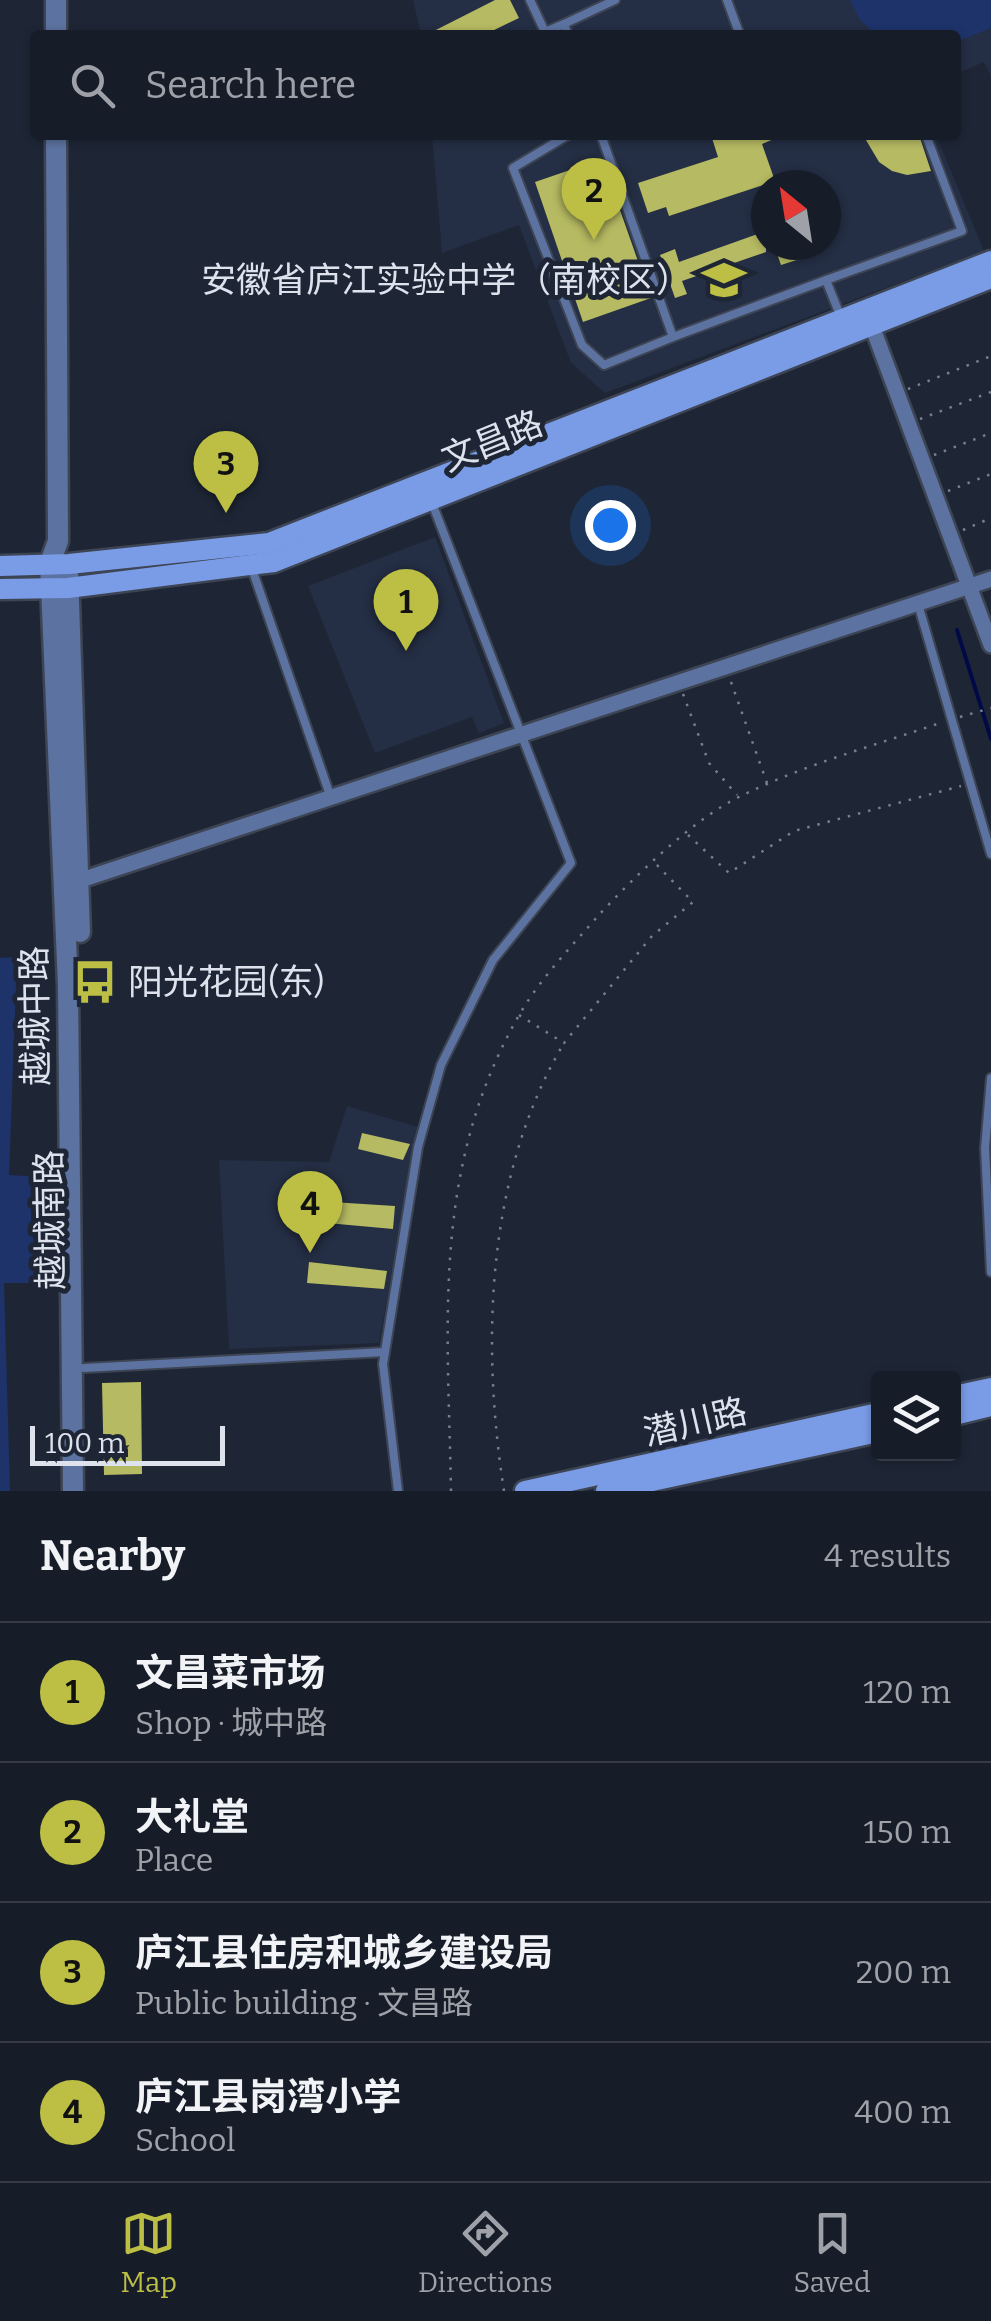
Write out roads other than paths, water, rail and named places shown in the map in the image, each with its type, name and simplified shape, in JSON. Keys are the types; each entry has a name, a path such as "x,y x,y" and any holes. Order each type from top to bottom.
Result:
{"main road":[{"name":"文昌路","path":"0,566 59,564 269,543 991,261"},
{"name":"文昌路","path":"0,589 60,589 274,562 991,278"},
{"path":"961,1394 991,1388"},
{"path":"961,1413 991,1406"},
{"name":"潜川路","path":"526,1491 871,1415"},
{"name":"潜川路","path":"606,1491 871,1434"}],"street":[{"path":"56,0 56,30"},
{"name":"越城中路","path":"56,140 58,541 72,884 73,1491"},
{"path":"872,326 972,585 991,645"},
{"path":"72,884 991,578"},
{"name":"越城南路","path":"72,884 84,1491"}],"lane":[{"path":"530,0 544,30"},
{"path":"550,30 615,0"},
{"path":"727,0 738,30"},
{"path":"564,24 566,30"},
{"path":"560,140 513,168 582,345 604,365 962,230 928,140"},
{"path":"603,140 673,337"},
{"path":"826,280 841,320"},
{"path":"398,1491 385,1352 418,1147 441,1065 492,960 570,864 524,734 431,500"},
{"path":"251,565 331,798"},
{"path":"917,603 991,854"},
{"path":"991,1078 985,1148 991,1272"},
{"path":"84,1368 385,1352"}],"waterway":[{"path":"957,630 991,739"}],"place":[{"name":"大礼堂","path":"594,240"},
{"name":"安徽省庐江实验中学（南校区）","path":"724,280"},
{"name":"庐江县住房和城乡建设局","path":"226,513"},
{"name":"文昌菜市场","path":"406,651"},
{"name":"阳光花园(东)","path":"95,982"},
{"name":"庐江县岗湾小学","path":"310,1253"}]}
